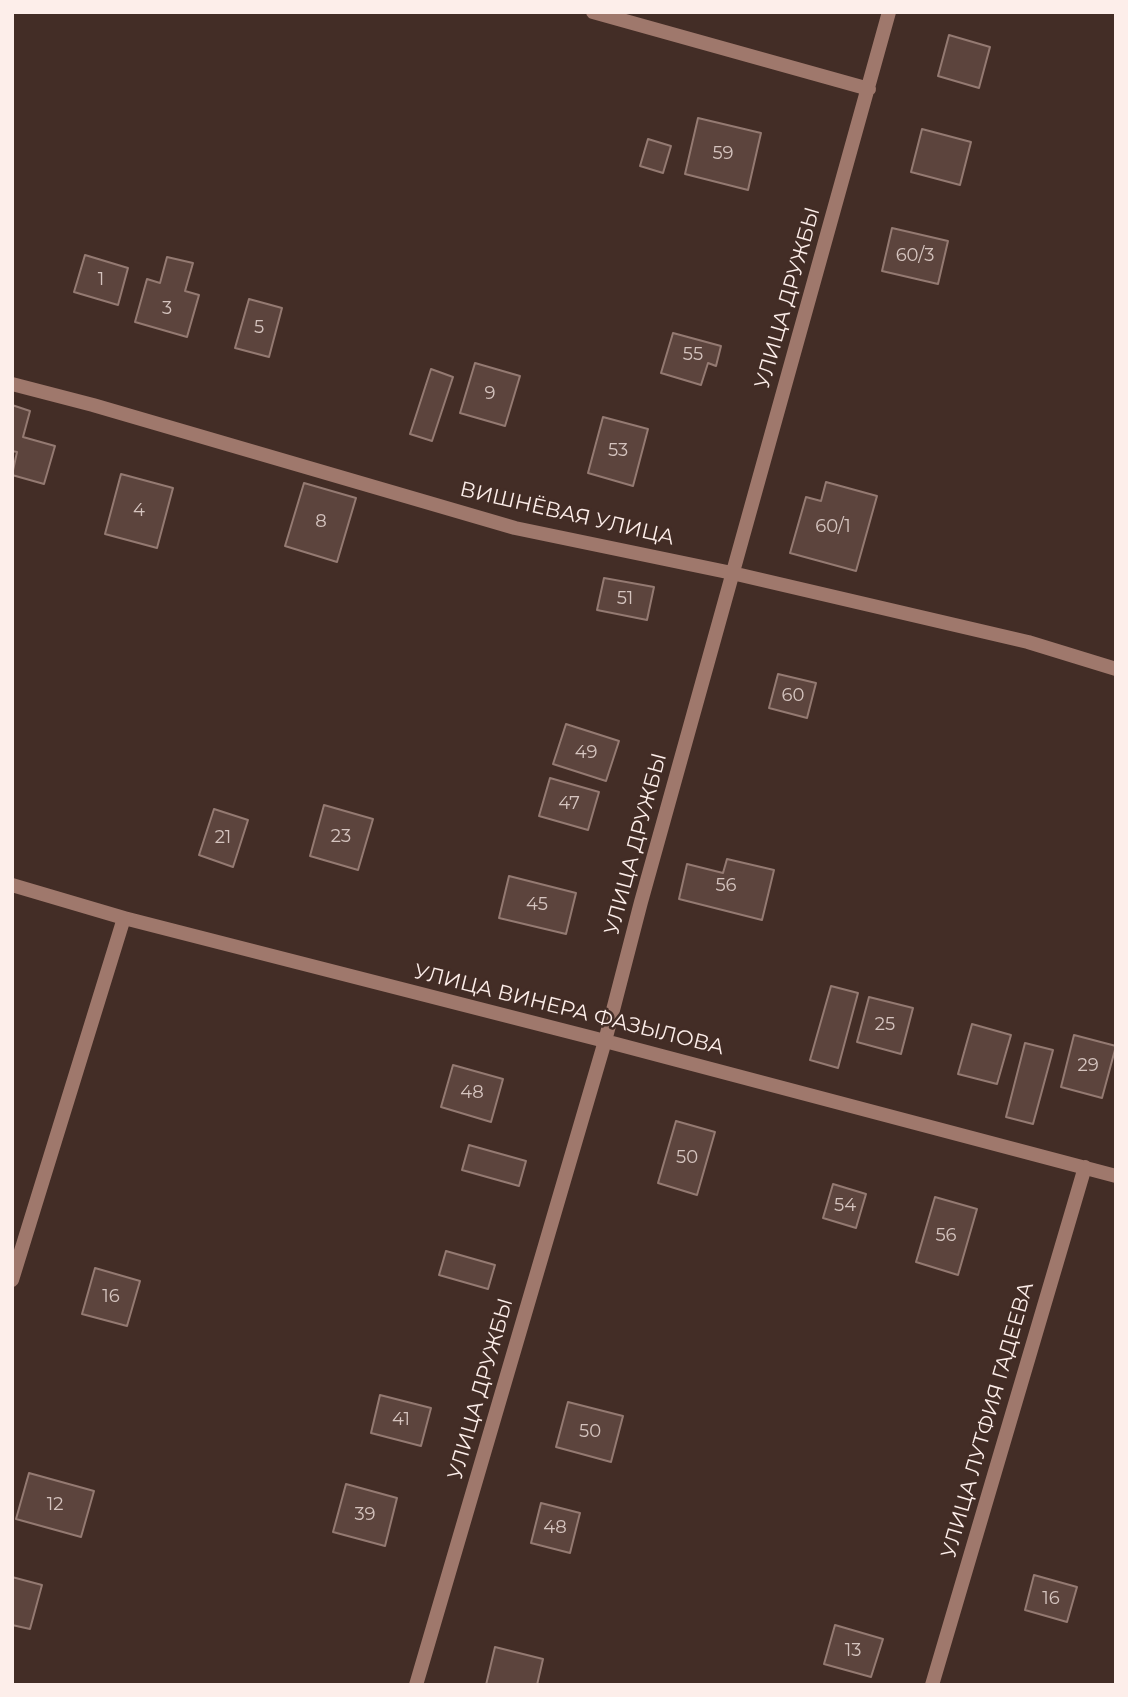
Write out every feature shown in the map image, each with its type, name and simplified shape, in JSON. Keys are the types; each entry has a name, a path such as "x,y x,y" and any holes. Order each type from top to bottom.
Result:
{"street":[{"path":"593,12 869,89"},
{"name":"УЛИЦА ДРУЖБЫ","path":"416,1685 605,1041 889,12"},
{"name":"ВИШНЁВАЯ УЛИЦА","path":"12,384 93,405 514,528 732,573 1028,642 1116,669"},
{"name":"УЛИЦА ВИНЕРА ФАЗЫЛОВА","path":"12,885 124,918 1116,1176"},
{"path":"12,1280 124,918"},
{"name":"УЛИЦА ЛУТФИЯ ГАДЕЕВА","path":"932,1685 1085,1167"}],"building":[{"path":"949,35 990,47 979,88 938,76"},
{"path":"698,118 761,133 748,190 685,174"},
{"path":"922,129 971,142 960,185 911,172"},
{"path":"648,139 671,146 663,173 640,166"},
{"path":"892,228 948,241 938,284 882,271"},
{"path":"85,255 128,268 118,305 74,292"},
{"path":"167,257 193,263 185,291 199,295 187,337 135,322 147,279 160,283"},
{"path":"249,299 282,308 269,357 235,348"},
{"path":"673,333 721,346 716,366 708,363 701,385 661,373"},
{"path":"475,363 520,376 505,426 460,413"},
{"path":"431,369 453,377 432,441 410,434"},
{"path":"12,405 30,411 23,437 55,446 44,484 12,475 17,452 12,451"},
{"path":"603,417 648,429 633,486 588,473"},
{"path":"121,474 173,488 157,548 105,534"},
{"path":"826,482 877,496 856,571 790,553 806,497 821,501"},
{"path":"304,483 356,498 337,562 285,546"},
{"path":"604,578 654,587 647,620 597,610"},
{"path":"778,674 816,683 807,718 769,708"},
{"path":"566,724 619,741 606,781 553,764"},
{"path":"550,778 599,792 588,830 539,816"},
{"path":"324,805 373,819 358,870 310,856"},
{"path":"214,809 248,820 233,867 199,855"},
{"path":"727,859 774,870 762,920 679,899 687,864 723,873"},
{"path":"509,876 576,893 566,934 499,918"},
{"path":"831,986 858,993 838,1068 810,1060"},
{"path":"869,997 913,1008 901,1054 857,1042"},
{"path":"972,1024 1011,1035 997,1084 958,1074"},
{"path":"1074,1035 1116,1046 1102,1098 1061,1087"},
{"path":"1025,1043 1053,1050 1033,1124 1006,1117"},
{"path":"453,1065 503,1079 491,1122 441,1107"},
{"path":"676,1121 715,1132 697,1195 658,1183"},
{"path":"469,1145 526,1161 519,1186 462,1170"},
{"path":"833,1184 866,1194 856,1228 823,1218"},
{"path":"935,1197 977,1209 958,1275 916,1262"},
{"path":"446,1251 495,1265 488,1289 439,1275"},
{"path":"95,1268 140,1281 127,1326 82,1314"},
{"path":"380,1395 431,1408 421,1446 371,1433"},
{"path":"568,1402 623,1416 611,1462 556,1447"},
{"path":"29,1473 94,1491 81,1537 16,1519"},
{"path":"346,1484 397,1498 385,1546 333,1532"},
{"path":"541,1503 580,1513 570,1553 531,1543"},
{"path":"1034,1575 1077,1587 1067,1622 1025,1610"},
{"path":"12,1577 42,1585 30,1629 12,1625"},
{"path":"835,1625 883,1639 871,1677 824,1664"},
{"path":"495,1647 543,1659 537,1685 486,1685"}]}
